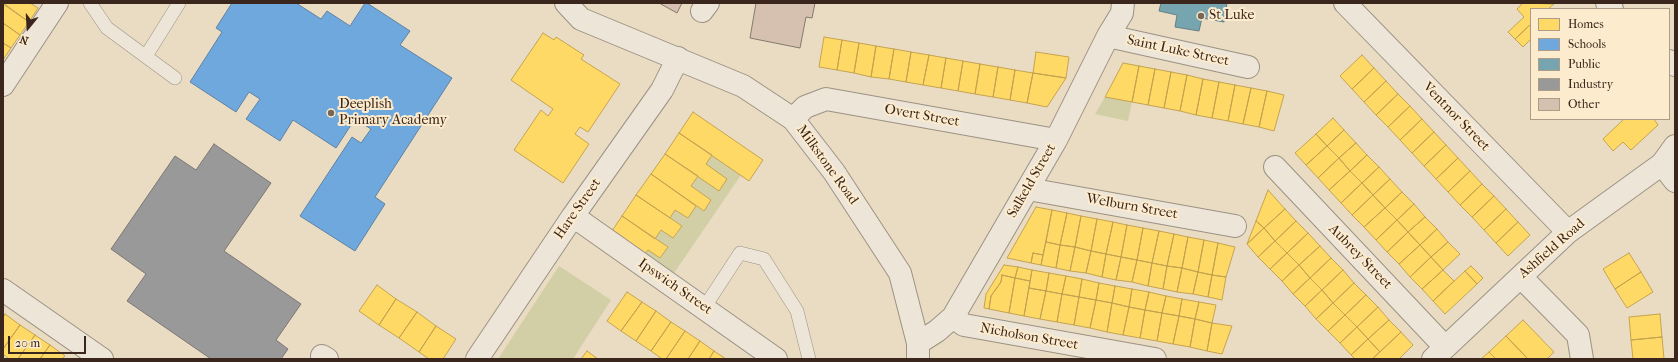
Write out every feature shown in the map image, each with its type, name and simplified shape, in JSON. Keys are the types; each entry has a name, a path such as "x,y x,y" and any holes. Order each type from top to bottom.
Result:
{"street":[{"path":"3,85 57,3"},
{"name":"Milkstone Road","path":"566,3 582,19 744,86 793,119 834,172 900,273 918,351"},
{"name":"Salkeld Street","path":"918,351 953,317 1056,140 1108,36 1122,13 1123,3"},
{"name":"Ventnor Street","path":"1345,3 1568,232"},
{"name":"Saint Luke Street","path":"1108,36 1248,67"},
{"name":"Hare Street","path":"477,359 573,216 662,90 678,58"},
{"name":"Overt Street","path":"793,119 805,107 826,99 1056,140"},
{"name":"Ashfield Road","path":"1439,353 1568,232 1662,164 1675,146"},
{"path":"1662,164 1675,181"},
{"name":"Aubrey Street","path":"1275,167 1439,353"},
{"name":"Welburn Street","path":"1028,189 1235,226"},
{"name":"Ipswich Street","path":"573,216 776,359"},
{"path":"1520,276 1578,335 1582,359"},
{"path":"3,290 102,359"},
{"name":"Nicholson Street","path":"953,317 964,325 1155,359"}],"lane":[{"path":"90,3 107,28 175,78"},
{"path":"146,56 180,3"},
{"path":"704,308 740,253 764,259 797,311 809,359"}],"shaded area":[{"path":"1105,97 1132,102 1128,121 1095,114"},
{"path":"712,155 741,175 670,279 641,259 648,250 660,258 668,247 655,239 661,230 674,238 682,226 670,218 675,210 688,218 696,206 704,211 711,200 691,186"},
{"path":"559,266 611,300 573,359 498,359"}],"building: Homes":[{"path":"3,3 30,3 38,8 29,22"},
{"path":"1523,3 1554,4 1549,8 1530,8 1530,25 1515,39 1508,32 1524,17 1517,9"},
{"path":"3,4 29,22 20,35 3,23"},
{"path":"3,23 20,35 11,48 3,43"},
{"path":"1530,25 1530,40 1523,47 1515,39"},
{"path":"543,33 554,40 556,37 584,55 581,59 620,84 588,132 580,127 575,134 589,144 563,183 514,150 541,110 548,116 553,109 511,80"},
{"path":"824,37 842,40 837,70 819,67"},
{"path":"842,40 859,43 854,73 837,70"},
{"path":"3,43 11,48 3,60"},
{"path":"859,43 876,46 871,77 854,73"},
{"path":"876,46 894,49 889,79 871,77"},
{"path":"894,49 911,52 906,82 889,79"},
{"path":"911,52 929,55 923,85 906,82"},
{"path":"1036,52 1069,57 1066,78 1033,73"},
{"path":"929,55 946,58 941,88 923,85"},
{"path":"1362,55 1374,68 1352,89 1340,76"},
{"path":"946,58 963,61 958,91 941,88"},
{"path":"963,61 980,64 975,94 958,91"},
{"path":"1123,63 1139,66 1132,102 1105,97"},
{"path":"980,64 998,67 993,97 975,94"},
{"path":"1139,66 1155,69 1148,105 1132,102"},
{"path":"998,67 1015,70 1010,100 993,97"},
{"path":"1374,68 1386,81 1364,102 1352,89"},
{"path":"1155,69 1171,72 1164,108 1148,105"},
{"path":"1015,70 1033,73 1027,103 1010,100"},
{"path":"1171,72 1187,75 1180,111 1164,108"},
{"path":"1033,73 1066,78 1047,107 1027,103"},
{"path":"1187,75 1203,79 1196,115 1180,111"},
{"path":"1203,79 1219,82 1212,118 1196,115"},
{"path":"1386,81 1398,94 1376,115 1364,102"},
{"path":"1219,82 1235,85 1228,121 1212,118"},
{"path":"1235,85 1251,88 1243,124 1228,121"},
{"path":"1251,88 1267,91 1259,127 1243,124"},
{"path":"1267,91 1284,95 1274,131 1259,127"},
{"path":"1398,94 1410,106 1388,127 1376,115"},
{"path":"1410,106 1422,119 1400,140 1388,127"},
{"path":"693,112 763,160 749,181 679,133"},
{"path":"1333,118 1344,130 1327,146 1316,134"},
{"path":"1422,119 1434,132 1412,153 1400,140"},
{"path":"1623,120 1655,120 1658,125 1631,150 1623,142 1613,151 1603,139"},
{"path":"1344,130 1356,143 1339,158 1327,146"},
{"path":"1434,132 1446,145 1424,166 1412,153"},
{"path":"679,133 712,155 706,164 727,179 719,191 665,154"},
{"path":"1316,134 1327,146 1306,165 1295,153"},
{"path":"1356,143 1367,155 1350,171 1339,158"},
{"path":"1446,145 1458,158 1436,179 1424,166"},
{"path":"1327,146 1339,158 1318,178 1306,165"},
{"path":"665,154 698,176 691,186 711,200 704,211 651,174"},
{"path":"1367,155 1379,167 1362,183 1350,171"},
{"path":"1339,158 1350,171 1329,190 1318,178"},
{"path":"1458,158 1470,171 1448,192 1436,179"},
{"path":"1379,167 1390,179 1373,195 1362,183"},
{"path":"1350,171 1362,183 1341,203 1329,190"},
{"path":"1470,171 1482,184 1460,205 1448,192"},
{"path":"651,174 696,206 688,218 675,210 670,218 636,195"},
{"path":"1390,179 1402,192 1385,208 1373,195"},
{"path":"1362,183 1373,195 1352,215 1341,203"},
{"path":"1482,184 1494,196 1472,217 1460,205"},
{"path":"1268,190 1285,209 1264,228 1256,221"},
{"path":"1402,192 1414,204 1397,220 1385,208"},
{"path":"636,195 682,226 673,238 661,230 655,239 622,216"},
{"path":"1373,195 1385,208 1364,227 1352,215"},
{"path":"1494,196 1506,209 1484,230 1472,217"},
{"path":"1414,204 1425,217 1408,232 1397,220"},
{"path":"1036,207 1052,210 1043,255 1033,253 1031,263 1007,258"},
{"path":"1385,208 1397,220 1376,240 1364,227"},
{"path":"1285,209 1296,221 1275,241 1264,228"},
{"path":"1506,209 1518,222 1496,243 1484,230"},
{"path":"1052,210 1067,213 1060,245 1046,242"},
{"path":"1067,213 1081,216 1075,247 1060,245"},
{"path":"622,216 668,247 660,258 648,250 641,259 608,237"},
{"path":"1081,216 1097,219 1091,251 1075,247"},
{"path":"1425,217 1437,229 1420,245 1408,232"},
{"path":"1097,219 1113,222 1106,254 1091,251"},
{"path":"1397,220 1408,232 1387,252 1376,240"},
{"path":"1256,221 1264,228 1247,244"},
{"path":"1296,221 1308,233 1287,253 1275,241"},
{"path":"1113,222 1127,225 1121,257 1106,254"},
{"path":"1518,222 1530,235 1508,256 1496,243"},
{"path":"1127,225 1143,228 1137,260 1121,257"},
{"path":"1143,228 1159,231 1152,263 1137,260"},
{"path":"1264,228 1275,241 1258,257 1247,244"},
{"path":"1437,229 1448,242 1431,257 1420,245"},
{"path":"1159,231 1174,234 1167,266 1152,263"},
{"path":"1408,232 1420,245 1399,264 1387,252"},
{"path":"1308,233 1320,246 1299,265 1287,253"},
{"path":"1174,234 1188,237 1182,268 1167,266"},
{"path":"1188,237 1204,240 1198,272 1182,268"},
{"path":"1204,240 1218,243 1212,275 1198,272"},
{"path":"1275,241 1287,253 1270,269 1258,257"},
{"path":"1046,242 1060,245 1056,268 1041,265"},
{"path":"1448,242 1460,254 1443,270 1431,257"},
{"path":"1218,243 1235,247 1226,277 1212,275"},
{"path":"1060,245 1075,247 1070,271 1056,268"},
{"path":"1420,245 1431,257 1410,277 1399,264"},
{"path":"1320,246 1331,258 1310,278 1299,265"},
{"path":"1075,247 1091,251 1086,273 1070,271"},
{"path":"1091,251 1106,254 1102,277 1086,273"},
{"path":"1033,253 1043,255 1041,265 1031,263"},
{"path":"1287,253 1299,265 1282,281 1270,269"},
{"path":"1629,253 1641,272 1615,289 1603,269"},
{"path":"1106,254 1121,257 1116,280 1102,277"},
{"path":"1121,257 1137,260 1132,282 1116,280"},
{"path":"1431,257 1443,270 1422,289 1410,277"},
{"path":"1331,258 1343,270 1322,290 1310,278"},
{"path":"1137,260 1152,263 1148,286 1132,282"},
{"path":"1152,263 1167,266 1163,289 1148,286"},
{"path":"1004,265 1018,267 1015,278 1002,275 1001,282 991,296 989,309 984,308 986,294"},
{"path":"1299,265 1310,278 1293,294 1282,281"},
{"path":"1167,266 1182,268 1177,292 1163,289"},
{"path":"1471,266 1483,278 1477,284 1465,271"},
{"path":"1018,267 1032,270 1030,281 1015,278"},
{"path":"1182,268 1198,272 1193,294 1177,292"},
{"path":"1032,270 1049,273 1046,291 1029,288"},
{"path":"1343,270 1354,283 1333,303 1322,290"},
{"path":"1443,270 1454,281 1433,301 1422,289"},
{"path":"1465,271 1477,284 1445,314 1433,301"},
{"path":"1198,272 1212,275 1208,297 1193,294"},
{"path":"1641,272 1653,292 1627,308 1615,289"},
{"path":"1049,273 1066,276 1062,294 1046,291"},
{"path":"1002,275 1015,278 1009,313 989,309 991,296 1001,282"},
{"path":"1212,275 1226,277 1222,300 1208,297"},
{"path":"1066,276 1082,279 1079,297 1062,294"},
{"path":"1015,278 1030,281 1024,316 1009,313"},
{"path":"1310,278 1322,290 1305,306 1293,294"},
{"path":"1082,279 1099,283 1096,300 1079,297"},
{"path":"1099,283 1115,286 1112,303 1096,300"},
{"path":"1354,283 1366,295 1345,315 1333,303"},
{"path":"377,285 396,299 379,325 359,311"},
{"path":"1115,286 1132,289 1129,307 1112,303"},
{"path":"1029,288 1046,291 1040,319 1024,316"},
{"path":"1132,289 1149,292 1145,310 1129,307"},
{"path":"1322,290 1333,303 1316,319 1305,306"},
{"path":"1046,291 1062,294 1057,322 1040,319"},
{"path":"627,292 642,302 621,331 607,321"},
{"path":"1149,292 1166,296 1162,313 1145,310"},
{"path":"1062,294 1079,297 1074,325 1057,322"},
{"path":"1366,295 1378,307 1357,327 1345,315"},
{"path":"1166,296 1182,299 1179,316 1162,313"},
{"path":"1079,297 1096,300 1090,328 1074,325"},
{"path":"396,299 417,312 399,338 379,325"},
{"path":"1182,299 1199,302 1195,319 1179,316"},
{"path":"1096,300 1112,303 1107,332 1090,328"},
{"path":"642,302 656,311 636,341 621,331"},
{"path":"1199,302 1216,305 1212,323 1195,319"},
{"path":"1112,303 1129,307 1123,335 1107,332"},
{"path":"1333,303 1345,315 1328,331 1316,319"},
{"path":"1129,307 1145,310 1140,338 1123,335"},
{"path":"1378,307 1389,320 1368,339 1357,327"},
{"path":"1145,310 1162,313 1157,341 1140,338"},
{"path":"656,311 671,322 651,351 636,341"},
{"path":"417,312 436,326 419,352 399,338"},
{"path":"1162,313 1179,316 1173,344 1157,341"},
{"path":"5,314 20,325 3,349 3,318"},
{"path":"1660,314 1662,337 1631,340 1629,317"},
{"path":"1345,315 1357,327 1340,343 1328,331"},
{"path":"1179,316 1195,319 1190,347 1173,344"},
{"path":"1195,319 1212,323 1207,351 1190,347"},
{"path":"1389,320 1401,332 1380,352 1368,339"},
{"path":"1523,320 1554,352 1547,359 1528,359 1506,336"},
{"path":"671,322 685,331 666,359 662,359 651,351"},
{"path":"1212,323 1232,326 1222,354 1207,351"},
{"path":"20,325 35,335 18,359 9,359 3,354 3,349"},
{"path":"436,326 456,339 443,359 429,359 419,352"},
{"path":"1357,327 1368,339 1351,355 1340,343"},
{"path":"685,331 700,341 688,359 666,359"},
{"path":"1401,332 1413,345 1399,359 1372,359"},
{"path":"35,335 50,345 40,359 18,359"},
{"path":"1506,336 1528,359 1496,359 1489,352"},
{"path":"1662,337 1664,359 1633,359 1631,340"},
{"path":"1368,339 1380,352 1372,359 1355,359 1351,355"},
{"path":"700,341 714,351 709,359 688,359"},
{"path":"50,345 65,356 62,359 40,359"},
{"path":"587,351 598,359 581,359"},
{"path":"714,351 726,359 709,359"},
{"path":"1489,352 1496,359 1481,359"}],"building: Schools":[{"path":"232,3 296,3 321,19 327,11 350,26 365,3 367,3 410,31 400,45 452,78 375,197 385,204 355,251 300,216 352,137 361,143 371,129 355,119 336,148 293,120 280,141 246,119 260,99 249,92 236,112 190,82 222,32 216,28"}],"building: Public":[{"name":"St Luke","path":"1161,3 1227,3 1224,22 1202,18 1199,31 1175,27 1177,15 1159,11"}],"building: Industry":[{"path":"214,144 271,183 224,251 301,304 276,340 288,349 281,359 211,359 127,301 146,274 111,249 175,156 196,170"}],"building: Other":[{"path":"659,3 682,3 677,13"},
{"path":"756,3 815,3 812,18 806,17 800,48 750,38"}],"place":[{"name":"St Luke","path":"1201,16"},
{"name":"Deeplish Primary Academy","path":"331,113"}]}
